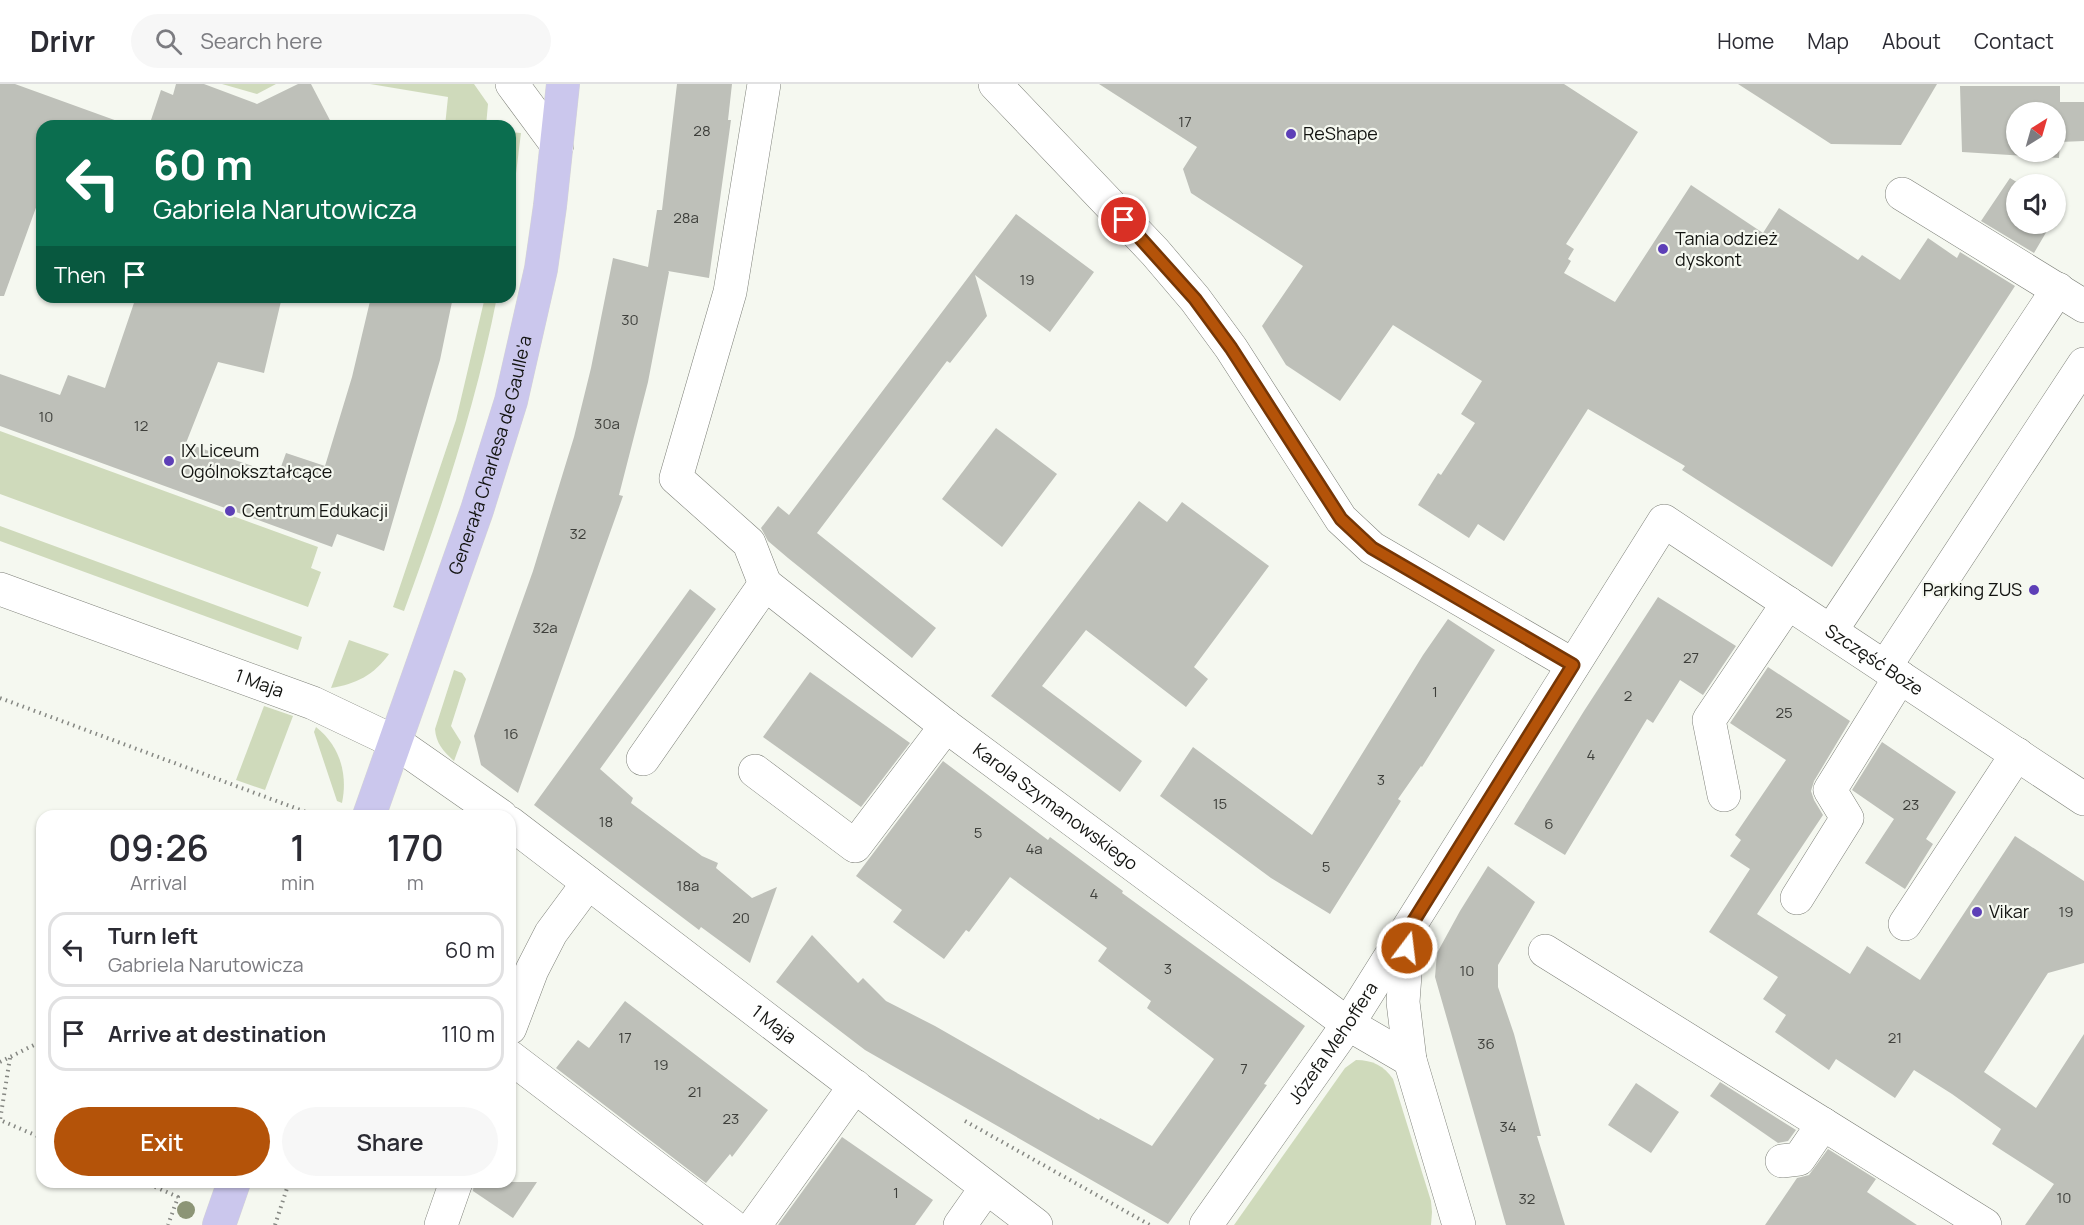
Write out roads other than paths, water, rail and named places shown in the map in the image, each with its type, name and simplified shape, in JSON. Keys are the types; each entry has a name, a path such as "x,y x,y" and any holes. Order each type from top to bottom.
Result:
{"main road":[{"name":"Generała Charlesa de Gaulle'a","path":"371,810 488,479 512,401 541,269 563,84"},
{"path":"219,1225 232,1188"}],"street":[{"path":"512,84 557,145"},
{"path":"643,759 765,584 749,543 676,478 730,292 764,84"},
{"path":"994,84 1155,252 1195,299 1231,348 1341,519 1354,533 1372,548 1573,665"},
{"path":"1831,631 2071,298 1902,194"},
{"path":"1797,898 1847,818 1830,790 1892,672 2084,364"},
{"name":"Józefa Mehoffera","path":"1206,1225 1348,1024 1664,521"},
{"name":"Szczęść Boże","path":"1664,521 2084,799"},
{"name":"Karola Szymanowskiego","path":"765,584 946,726 1348,1024 1410,1060"},
{"name":"1 Maja","path":"0,589 313,703 395,741 493,810"},
{"path":"1724,795 1709,720 1788,603"},
{"path":"755,771 855,846 946,726"},
{"path":"1905,924 2017,754"},
{"name":"1 Maja","path":"516,828 1036,1225"},
{"path":"516,1012 532,970 551,933 588,883"},
{"path":"1408,930 1403,1002 1410,1060 1459,1225"},
{"path":"1545,951 1985,1225"},
{"path":"516,1062 731,1225"},
{"path":"755,1225 855,1086"},
{"path":"1782,1161 1799,1159 1823,1124"},
{"path":"441,1225 454,1188"},
{"path":"960,1225 986,1188"}],"place":[{"name":"ReShape","path":"1291,134"},
{"name":"Tania odzież dyskont","path":"1663,249"},
{"name":"IX Liceum Ogólnokształcące","path":"169,461"},
{"name":"Centrum Edukacji","path":"230,511"},
{"name":"Parking ZUS","path":"2034,590"},
{"name":"Vikar","path":"1977,912"}]}
